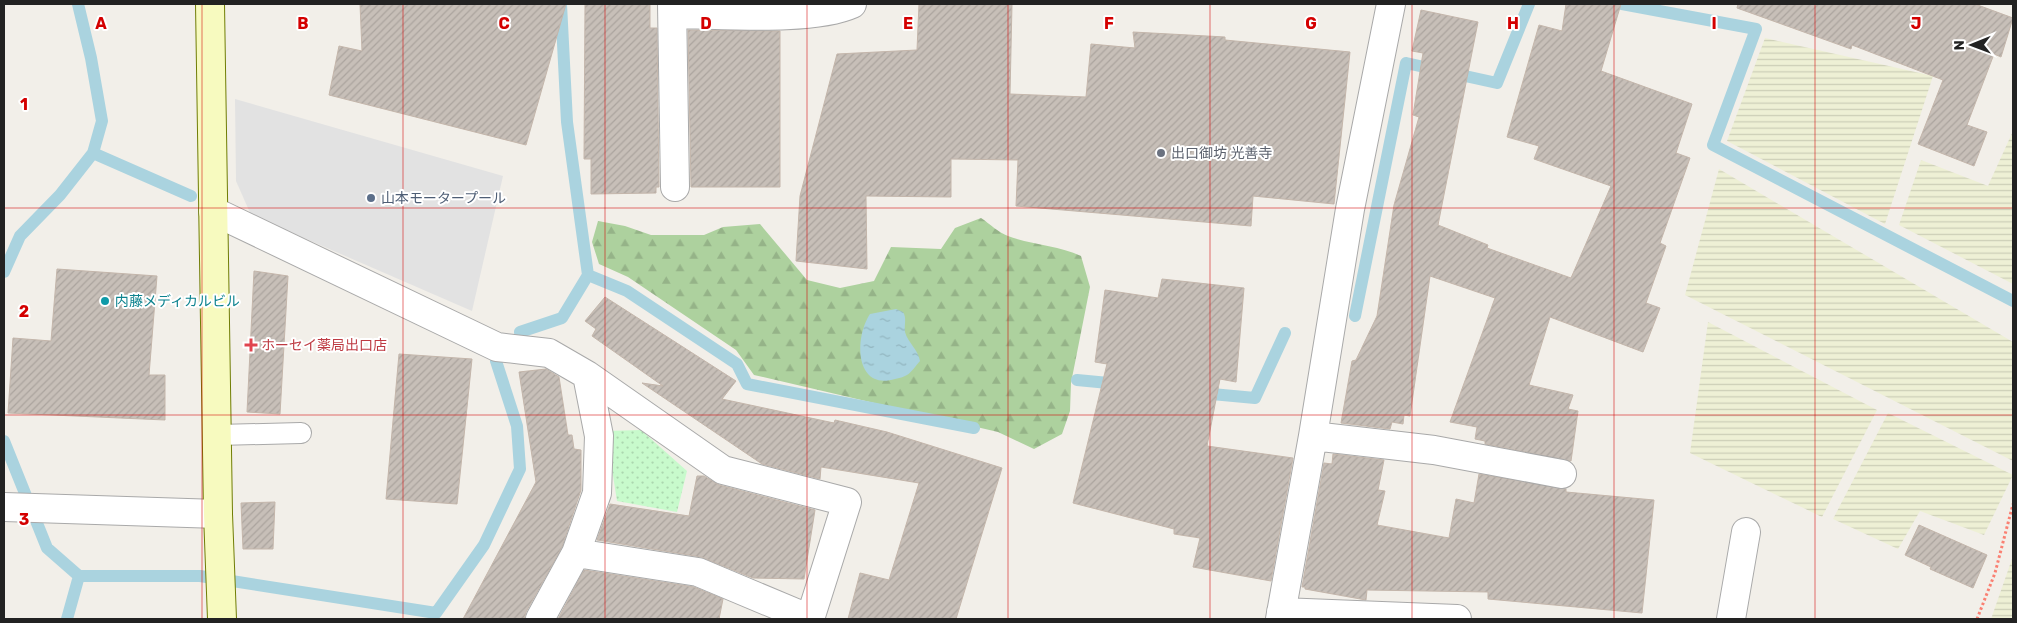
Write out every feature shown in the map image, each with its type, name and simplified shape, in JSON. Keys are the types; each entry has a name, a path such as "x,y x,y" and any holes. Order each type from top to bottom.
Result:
{"street":[{"path":"210,4 218,514 222,619"},
{"path":"675,187 672,9 793,14 841,9 852,4"},
{"path":"1391,4 1350,208 1313,436 1280,616 1456,619"},
{"path":"214,211 498,347 548,353 587,375 724,470 847,502 810,619 698,572 576,553"},
{"path":"540,619 576,553 597,493 599,436 587,375"},
{"path":"1313,436 1434,450 1562,474"},
{"path":"4,507 218,514"},
{"path":"1731,619 1746,532"}],"lane":[{"path":"218,435 301,433"}],"path":[{"path":"1977,619 1995,573 2013,504"}],"green space":[{"path":"1765,38 1933,76 1885,224 1727,141"},
{"path":"2013,131 2013,284 1899,225 1921,160 1988,186"},
{"path":"1719,169 2013,342 2013,461 1685,295"},
{"path":"981,218 1008,236 1081,256 1090,287 1071,383 1070,411 1062,434 1034,449 998,432 754,375 736,350 628,277 599,264 592,242 598,221 625,226 651,235 704,235 723,227 760,224 807,280 840,288 874,281 891,247 941,249 955,228"},
{"path":"1708,322 1877,410 1822,517 1690,453"},
{"path":"1888,413 2013,475 1984,535 1920,511 1898,549 1833,519"},
{"path":"641,430 687,471 677,512 617,501 606,431"},
{"path":"2013,556 2013,619 1991,619"}],"shaded area":[{"name":"山本モータープール","path":"235,99 503,176 472,311 251,215 236,181"}],"water":[{"path":"896,309 904,314 905,332 920,361 906,376 882,381 872,377 865,370 860,348 862,336 870,314"}],"building":[{"path":"360,4 566,4 526,145 329,95 339,46 362,51"},
{"path":"585,4 650,4 650,28 657,28 659,187 656,187 656,193 591,194 591,159 584,159"},
{"path":"919,4 1012,4 1010,94 1086,97 1091,44 1135,48 1133,32 1225,37 1225,40 1350,52 1334,204 1253,196 1251,226 1016,206 1018,160 951,159 951,197 866,196 867,269 796,261 800,196 837,54 917,50"},
{"path":"1566,4 1621,4 1601,71 1692,104 1676,153 1690,158 1660,243 1666,246 1646,303 1660,308 1643,352 1550,317 1529,385 1573,395 1568,409 1578,411 1571,461 1485,444 1485,441 1475,439 1477,427 1450,422 1495,298 1430,276 1410,416 1404,415 1403,424 1392,422 1390,429 1341,423 1352,361 1356,360 1377,316 1394,205 1419,117 1413,115 1423,53 1412,51 1421,10 1478,22 1438,225 1488,245 1487,248 1571,278 1611,186 1534,159 1539,146 1507,137 1539,25 1562,31"},
{"path":"1738,4 1975,4 2013,18 2001,57 1994,54 1967,125 1987,132 1974,166 1918,144 1943,80 1852,45 1851,49 1737,8"},
{"path":"688,30 780,31 780,187 691,187"},
{"path":"57,269 157,276 149,375 165,375 165,420 8,413 13,338 51,341"},
{"path":"254,271 288,276 280,414 247,412"},
{"path":"1162,279 1244,288 1236,382 1220,379 1207,446 1293,458 1271,581 1193,567 1200,538 1174,534 1174,529 1073,503 1107,364 1095,362 1105,290 1158,298"},
{"path":"605,297 736,381 722,399 834,423 835,420 887,432 1002,468 956,619 848,619 860,573 889,580 919,483 821,467 820,479 762,464 642,383 663,386 592,336 596,329 585,321"},
{"path":"399,354 472,359 457,504 386,499"},
{"path":"546,369 559,377 568,435 572,435 574,449 581,450 581,490 562,547 524,619 463,619 536,482 519,372"},
{"path":"1333,454 1384,460 1378,490 1385,491 1377,525 1449,538 1456,499 1474,503 1479,474 1566,489 1566,492 1654,500 1642,613 1488,599 1488,592 1367,590 1366,600 1305,589 1305,587 1302,587 1324,463 1332,464"},
{"path":"697,476 704,476 719,485 815,510 804,579 753,578 701,557 597,540 610,504 689,516"},
{"path":"275,502 273,549 243,549 241,503"},
{"path":"1919,525 1987,555 1973,588 1930,569 1931,567 1905,555"},
{"path":"584,570 694,587 723,599 719,619 558,619"}],"waterway":[{"path":"4,272 20,236 60,195 93,153 102,121 91,58 78,4"},
{"path":"561,4 567,122 588,275"},
{"path":"1355,316 1406,63 1497,83 1529,4"},
{"path":"1622,4 1756,29 1713,145 2013,301"},
{"path":"93,153 191,196"},
{"path":"520,332 562,318 588,275 627,291 737,364 747,384 974,428"},
{"path":"1201,393 1255,398 1285,333"},
{"path":"4,441 47,548 79,576 200,576 436,613 484,545 520,469 517,426 496,361"},
{"path":"1077,380 1119,384"},
{"path":"67,619 79,576"}],"place":[{"name":"出口御坊 光善寺","path":"1161,153"},
{"name":"山本モータープール","path":"371,198"},
{"name":"内藤メディカルビル","path":"105,301"},
{"name":"ホーセイ薬局出口店","path":"251,345"}]}
